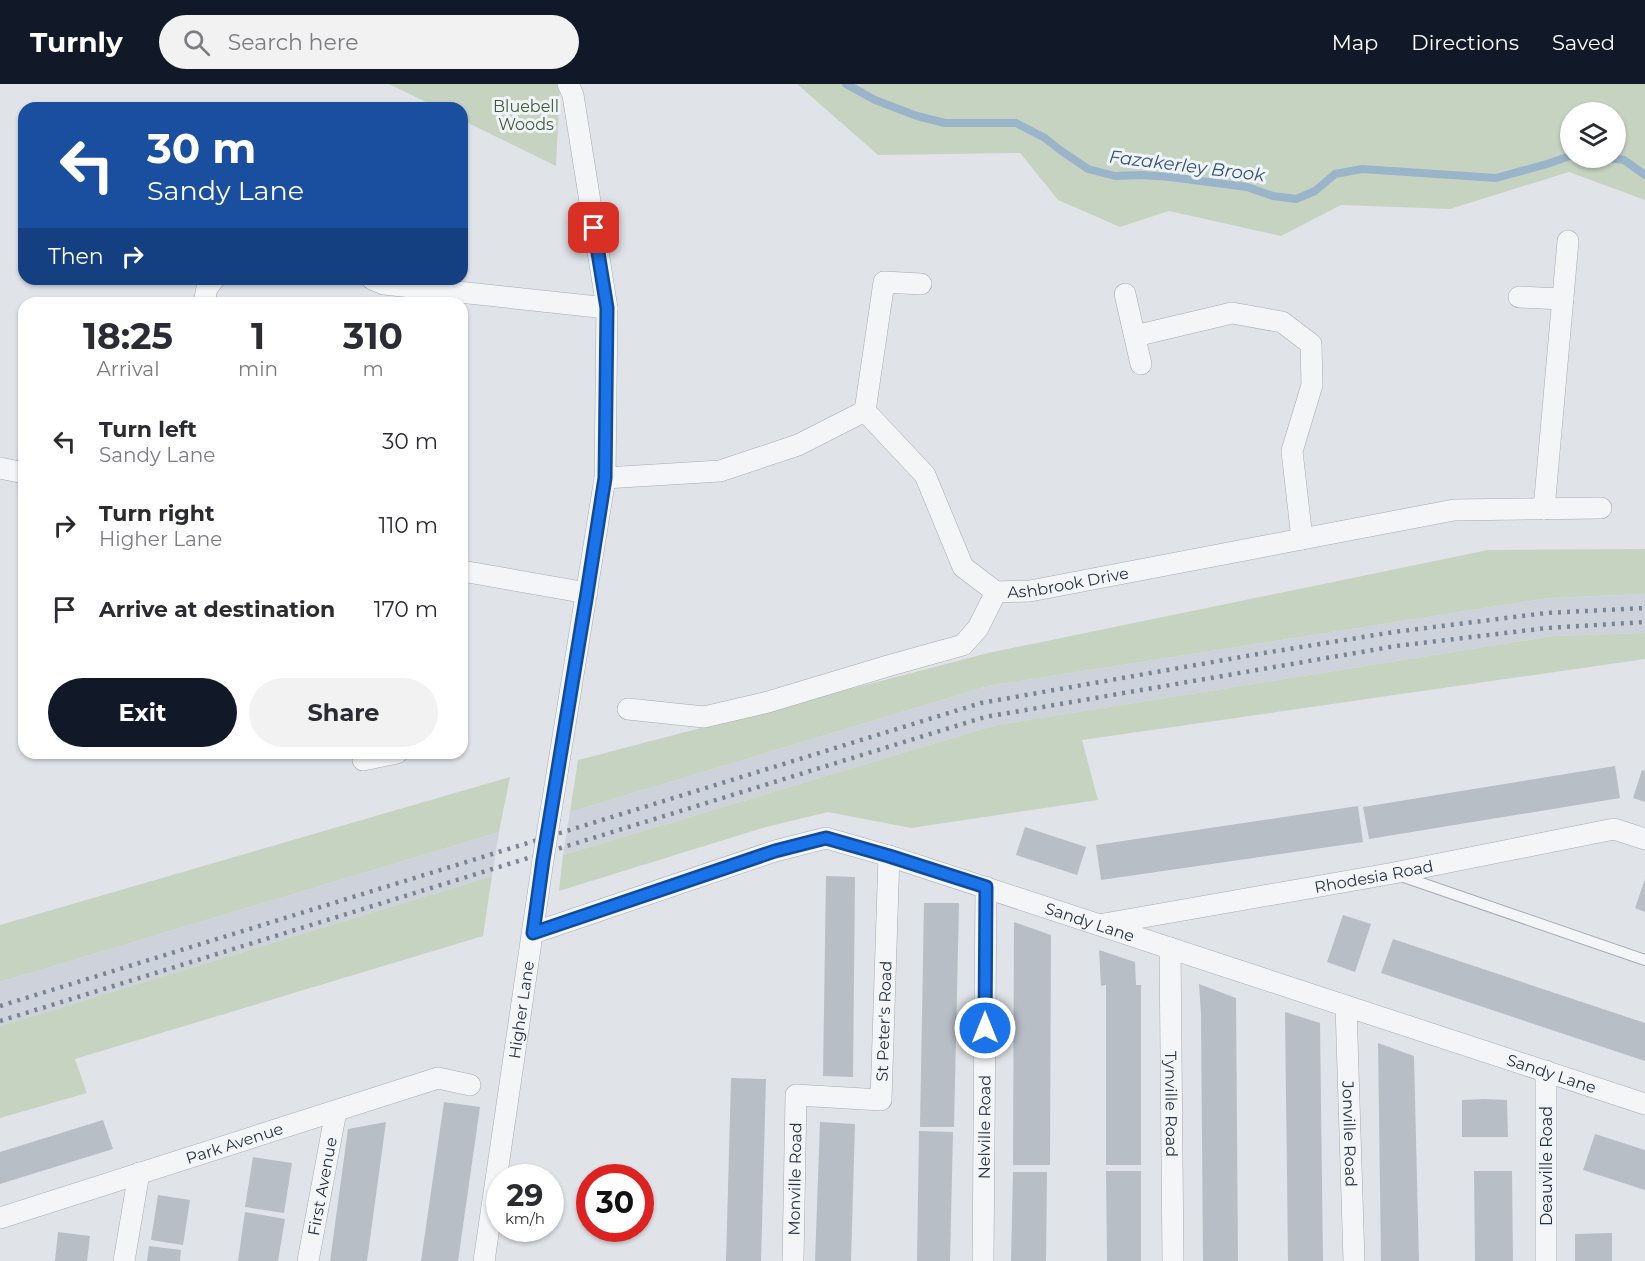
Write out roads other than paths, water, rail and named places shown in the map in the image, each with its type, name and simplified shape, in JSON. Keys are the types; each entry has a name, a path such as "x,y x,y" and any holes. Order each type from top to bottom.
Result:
{"street":[{"name":"Higher Lane","path":"484,1261 543,860 605,478 607,308 573,95 568,84"},
{"path":"1544,509 1568,241"},
{"path":"605,478 720,471 798,445 865,411 884,282 921,284"},
{"path":"393,285 607,308"},
{"path":"1125,294 1141,364"},
{"path":"1519,297 1563,300"},
{"path":"1135,336 1232,313 1282,322 1311,344 1312,385 1292,451 1302,539"},
{"name":"Ashbrook Drive","path":"865,411 925,475 963,567 996,592 1030,591 1454,510 1601,508"},
{"path":"0,468 18,472"},
{"path":"468,572 587,593"},
{"path":"628,709 704,717 768,702 963,645 978,628 996,592"},
{"name":"Rhodesia Road","path":"1101,925 1394,873 1614,829 1645,839"},
{"name":"Sandy Lane","path":"533,933 775,851 826,838 986,887 1645,1104"},
{"name":"St Peter's Road","path":"796,1095 881,1100 889,856"},
{"name":"Nelville Road","path":"983,1261 986,887"},
{"name":"Tynville Road","path":"1170,948 1173,1261"},
{"name":"Jonville Road","path":"1346,1006 1353,1261"},
{"name":"Deauville Road","path":"1546,1071 1546,1261"},
{"name":"Park Avenue","path":"0,1218 438,1078 470,1085"},
{"name":"Monville Road","path":"793,1261 796,1095"},
{"name":"First Avenue","path":"308,1261 336,1111"},
{"path":"124,1261 139,1173"}],"lane":[{"path":"1394,873 1645,960"}],"waterway":[{"name":"Fazakerley Brook","path":"846,84 875,100 917,116 945,123 1016,123 1045,138 1088,169 1115,176 1170,177 1247,187 1273,196 1296,199 1315,191 1335,174 1362,169 1496,178 1560,159"},
{"name":"Fazakerley Brook","path":"1626,161 1645,175"}],"railway":[{"path":"0,1006 981,703 1394,632 1546,613 1645,608"},
{"path":"0,1021 985,717 1396,646 1547,628 1645,622"}],"park label":[{"name":"Bluebell Woods","path":"526,115"}]}
